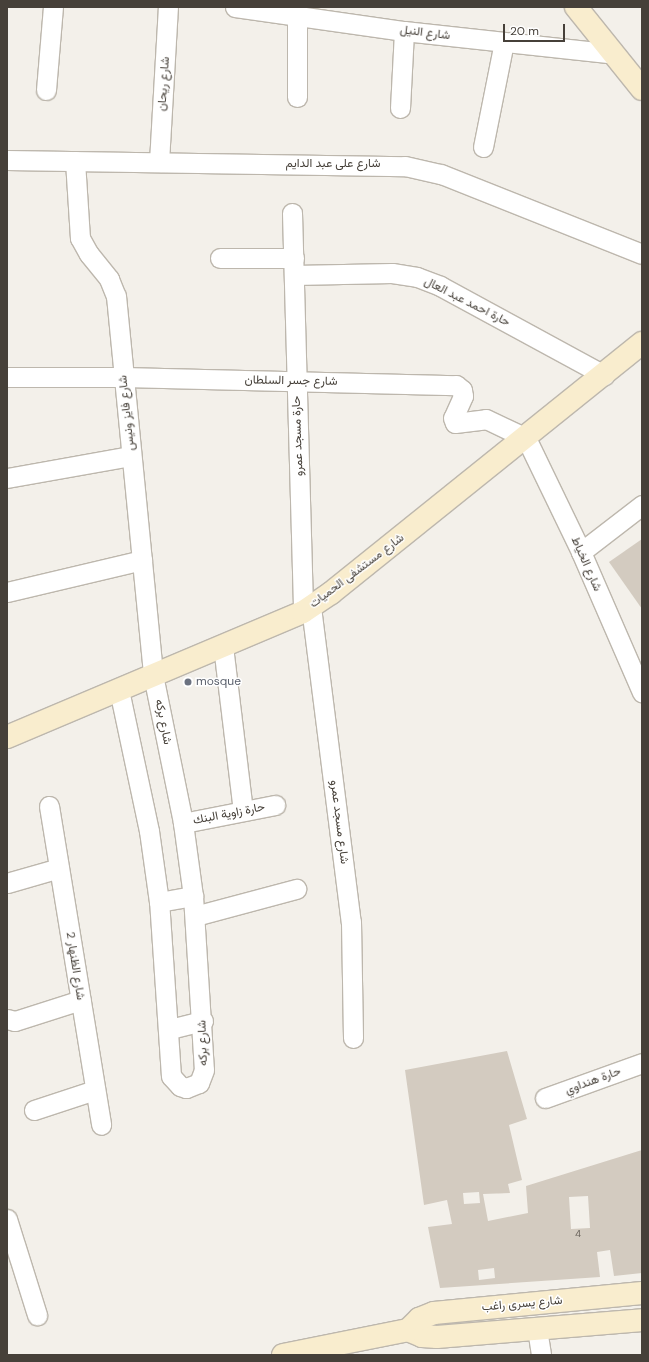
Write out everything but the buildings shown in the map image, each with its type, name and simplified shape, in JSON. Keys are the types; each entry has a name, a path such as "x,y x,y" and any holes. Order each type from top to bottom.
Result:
{"street":[{"path":"46,90 53,7"},
{"name":"شارع ريحان","path":"159,162 168,7"},
{"name":"شارع النيل","path":"236,7 297,11 404,31 615,54"},
{"path":"576,7 642,89"},
{"path":"296,97 297,11"},
{"path":"400,108 404,31"},
{"path":"483,147 504,42"},
{"name":"شارع على عبد الدايم","path":"7,160 386,164 417,168 441,174 642,254"},
{"name":"شارع فايز ونيس","path":"75,161 80,238 114,288 153,675"},
{"name":"حارة مسجد عمرو","path":"292,213 297,381 307,609"},
{"name":"حارة احمد عبد العال","path":"220,258 294,267 417,277 440,286 604,375"},
{"name":"شارع مستشفى الحميات","path":"7,737 307,609 526,438 642,343"},
{"name":"شارع جسر السلطان","path":"7,377 123,377 456,386 462,390 463,396 453,418 455,423 486,419 526,438"},
{"name":"شارع الخياط","path":"526,438 581,552 642,692"},
{"path":"7,478 131,456"},
{"path":"581,552 642,506"},
{"path":"7,592 142,560"},
{"name":"شارع مسجد عمرو","path":"307,609 351,922 353,1038"},
{"path":"223,646 243,811"},
{"name":"شارع بركه","path":"119,690 148,824 159,902 170,1029 171,1076 180,1086 193,1087 203,1077 203,1021 195,916 183,823 153,675"},
{"name":"حارة زاوية البنك","path":"183,823 276,805"},
{"name":"شارع الظنهار 2","path":"49,806 101,1125"},
{"path":"7,883 59,868"},
{"path":"195,916 296,889"},
{"path":"159,902 193,896"},
{"path":"7,1019 15,1020 81,1000"},
{"path":"170,1029 203,1021"},
{"name":"حارة هنداوي","path":"544,1098 642,1063"},
{"path":"34,1110 95,1090"},
{"path":"7,1219 37,1315"},
{"name":"شارع يسرى راغب","path":"408,1330 419,1319 434,1313 642,1293"},
{"name":"شارع يسرى راغب","path":"283,1355 408,1330 437,1337 642,1320"},
{"path":"537,1329 541,1355"}],"place":[{"name":"mosque","path":"188,682"}]}
